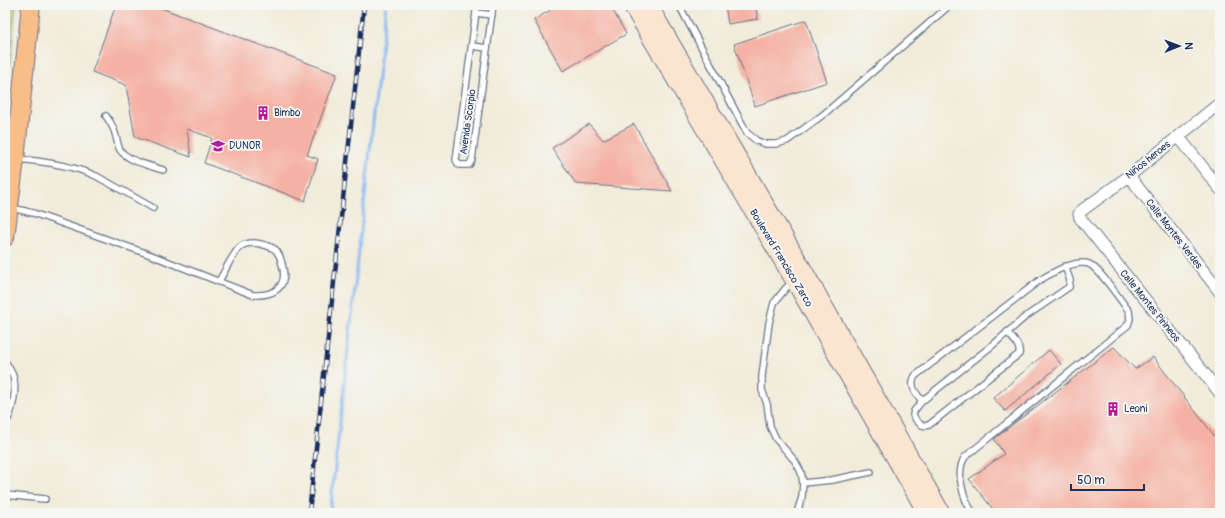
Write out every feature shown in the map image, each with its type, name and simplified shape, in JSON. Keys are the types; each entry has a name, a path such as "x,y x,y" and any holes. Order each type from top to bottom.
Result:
{"main road":[{"path":"6,219 10,159 31,5"},
{"name":"Boulevard Francisco Zarco","path":"631,5 822,316 895,443 942,513"},
{"name":"Boulevard Francisco Zarco","path":"649,5 673,45 793,269 822,316"},
{"path":"660,54 673,45"},
{"name":"Boulevard Francisco Zarco","path":"895,443 926,513"}],"street":[{"name":"Niños heroes","path":"1080,218 1079,214 1081,211 1129,176 1220,103"},
{"path":"1178,136 1220,190"},
{"name":"Calle Montes Verdes","path":"1129,176 1220,292"},
{"name":"Calle Montes Pirineos","path":"1080,218 1220,393"}],"lane":[{"name":"Avenida Scorpio","path":"477,5 456,160 459,165 469,165 472,160 493,5"},
{"path":"679,5 747,133 757,141 766,144 776,144 787,141 824,114 950,5"},
{"path":"476,13 492,14"},
{"path":"472,46 487,48"},
{"path":"106,116 115,131 120,149 126,156 163,170"},
{"path":"10,159 54,164 85,172 96,176 153,208"},
{"path":"6,219 47,218 151,255 219,281 253,294 268,294 281,287 283,282 283,266 279,254 276,250 268,246 258,244 247,244 239,247 219,281"},
{"path":"922,401 913,388 912,383 915,376 1040,280 1065,266 1085,263 1094,267 1129,311 1130,323 965,457 961,465 962,484 968,506 973,513"},
{"path":"1007,332 1020,348 1019,354 929,424 925,426 921,425 913,415 914,411 922,401 1025,317 1069,287 1070,280 1065,266"},
{"path":"793,269 786,288 774,304 769,323 762,376 762,390 767,404 770,426 776,439 801,472 803,483 802,497 798,513"},
{"path":"5,361 13,376 14,382 11,412 5,423"},
{"path":"803,483 832,480 872,472"},
{"path":"5,495 45,499"}],"green space":[{"path":"5,5 16,5 7,93 5,94"}],"building":[{"name":"Bimbo","path":"116,5 153,5 337,74 307,155 318,159 305,201 204,163 212,138 187,129 191,157 135,137 126,85 92,72"},
{"path":"559,5 610,5 626,34 563,71 534,20"},
{"path":"725,5 755,5 758,19 728,24"},
{"path":"806,20 827,82 755,106 734,44"},
{"path":"589,124 603,140 634,124 672,191 576,184 552,148"},
{"name":"Leoni","path":"1114,347 1135,369 1153,357 1220,443 1220,513 996,513 969,479 1004,454 994,439"},
{"path":"1049,350 1061,364 1005,411 993,398"}],"waterway":[{"path":"330,513 386,5"}],"railway":[{"path":"309,513 364,5"}],"place":[{"name":"Bimbo","path":"263,113"},
{"name":"DUNOR","path":"218,146"},
{"name":"Leoni","path":"1113,409"}]}
